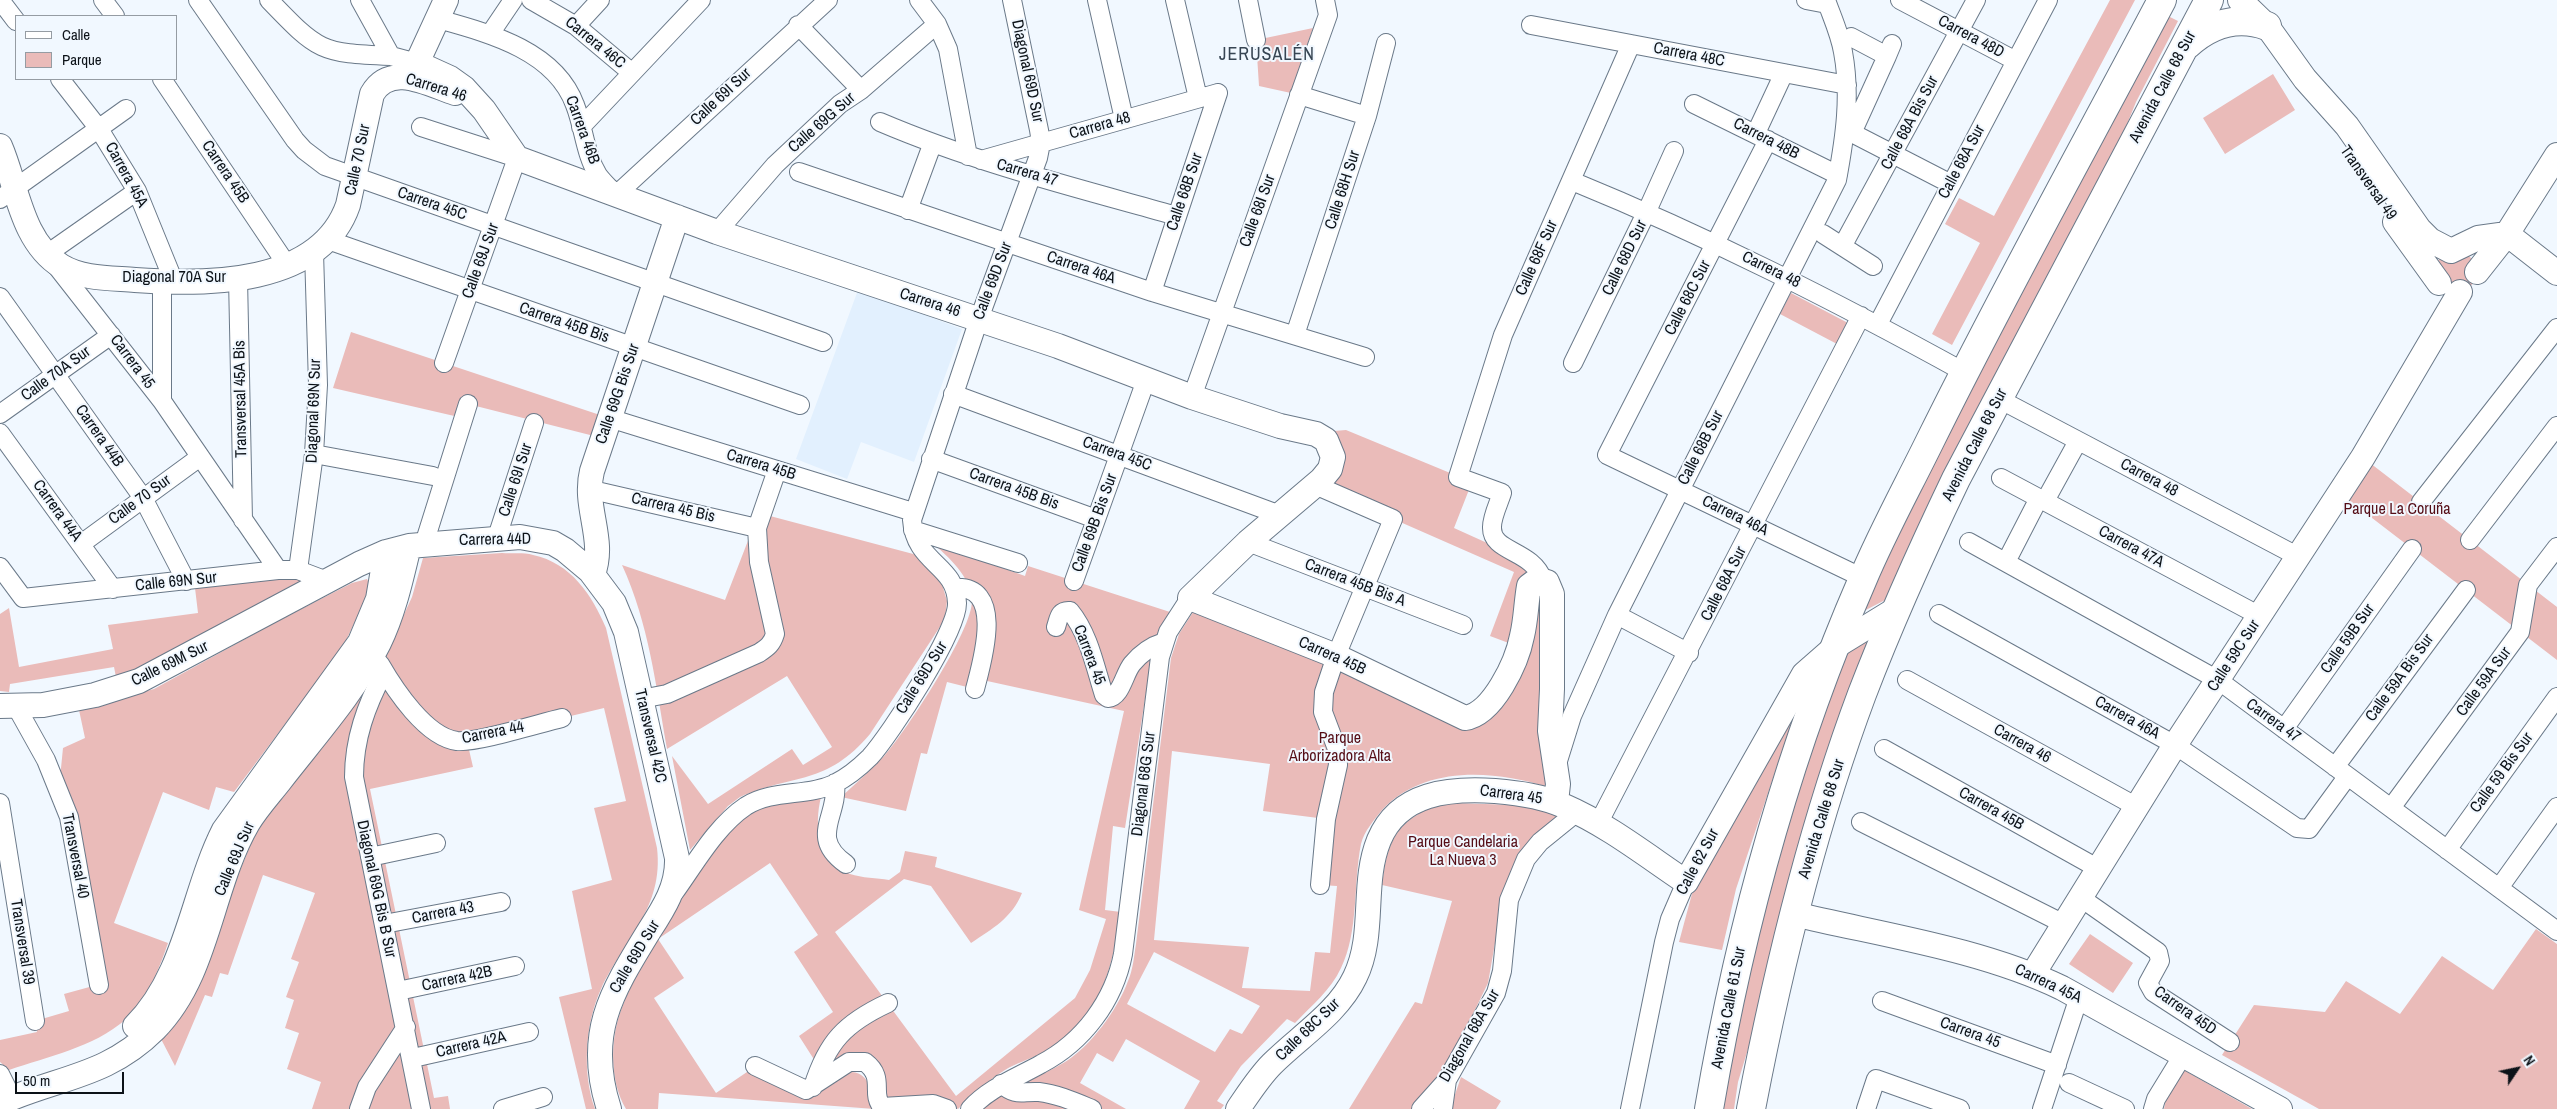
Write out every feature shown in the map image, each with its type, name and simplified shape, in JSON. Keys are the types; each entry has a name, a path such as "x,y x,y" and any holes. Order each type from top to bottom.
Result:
{"main road":[{"path":"1836,646 1880,541 1964,372 2162,0"},
{"name":"Avenida Calle 68 Sur","path":"1794,914 1838,764 1862,694 1918,558 1999,399 2209,0"},
{"path":"2254,0 2267,26"},
{"path":"2183,50 2205,31 2221,24 2244,21 2267,26"},
{"path":"1880,541 1891,540 1902,543 1918,558"},
{"name":"Avenida Calle 61 Sur","path":"1709,1109 1750,908 1789,774 1836,646"},
{"path":"1752,1109 1774,994 1794,914"}],"street":[{"path":"0,0 15,20"},
{"path":"103,0 114,15"},
{"name":"Carrera 45C","path":"198,0 299,146 325,166 823,342"},
{"path":"270,0 303,35 325,50 343,54 391,56 417,62 450,78 476,100"},
{"path":"360,0 391,56"},
{"path":"490,34 513,0"},
{"name":"Carrera 46C","path":"531,0 576,26 632,73"},
{"path":"576,26 600,0"},
{"path":"581,127 701,0"},
{"name":"Calle 69I Sur","path":"616,195 798,25 828,0"},
{"path":"919,0 937,24 948,49 974,158"},
{"name":"Diagonal 69D Sur","path":"1012,0 1041,143"},
{"path":"1097,0 1124,119"},
{"path":"1175,0 1198,98"},
{"path":"1248,0 1256,40"},
{"name":"Calle 68I Sur","path":"1192,397 1328,16 1325,0"},
{"path":"1806,0 1826,2 1843,52 1847,85 1849,132 1951,184"},
{"name":"Carrera 48D","path":"1900,0 2016,61"},
{"name":"Calle 68A Bis Sur","path":"1843,245 1976,0"},
{"name":"Calle 68A Sur","path":"1878,324 2048,0"},
{"name":"Transversal 49","path":"2240,0 2267,26 2305,79 2347,126 2418,229 2430,240 2452,251 2460,251 2471,256 2475,262 2477,272"},
{"path":"417,62 442,9"},
{"name":"Carrera 46B","path":"442,9 490,34 520,46 557,78 575,105 598,175 616,195"},
{"name":"Calle 69G Sur","path":"717,232 775,166 840,104 861,90 937,24"},
{"path":"798,25 861,90"},
{"name":"Carrera 48C","path":"1531,25 1847,85"},
{"name":"Calle 68B Sur","path":"1556,767 1572,716 1617,615 1838,175 1849,132 1890,50 1850,37"},
{"name":"Calle 68H Sur","path":"1295,335 1368,116 1386,43"},
{"name":"Calle 68F Sur","path":"1535,588 1531,561 1498,544 1492,536 1492,525 1502,493 1458,477 1503,335 1631,44"},
{"name":"Calle 68C Sur","path":"1607,455 1716,244 1762,136 1784,73"},
{"name":"Carrera 46","path":"384,80 392,76 402,76 476,100 517,158"},
{"name":"Transversal 49","path":"2305,79 2333,133 2449,288"},
{"name":"Carrera 45A","path":"61,80 98,128 137,191 168,282"},
{"name":"Carrera 45B","path":"163,80 287,265"},
{"name":"Calle 70 Sur","path":"321,246 344,218 355,177 372,94 376,86 384,80"},
{"name":"Carrera 48","path":"974,158 1041,143 1218,93"},
{"name":"Calle 68B Sur","path":"1152,292 1218,93"},
{"path":"1300,95 1368,116"},
{"name":"Carrera 48B","path":"1694,104 1838,175"},
{"path":"8,194 126,109"},
{"name":"Carrera 47","path":"880,122 932,145 1177,216"},
{"name":"Carrera 46","path":"421,127 517,158 717,232 979,319 1192,397 1280,426 1316,434 1326,440 1333,456"},
{"name":"Calle 69D Sur","path":"609,1109 603,1090 599,1050 607,1006 617,982 666,905 710,844 739,811 748,805 769,797 812,791 835,783 852,773 874,752 923,677 955,619 957,602 954,588 943,570 918,546 912,530 913,512 979,319 1033,175 1041,143"},
{"path":"908,210 932,145"},
{"name":"Carrera 45","path":"0,146 8,194 47,254 162,401 278,570"},
{"name":"Calle 68D Sur","path":"1573,362 1648,212 1674,151"},
{"path":"2449,288 2473,284 2477,272 2507,234 2557,155"},
{"name":"Calle 69J Sur","path":"444,363 517,158"},
{"name":"Carrera 46A","path":"799,172 1152,292 1365,357"},
{"name":"Carrera 48","path":"1572,181 1648,212 1787,277 1878,324 1964,372"},
{"path":"47,254 137,191"},
{"name":"Calle 69G Bis Sur","path":"593,574 599,555 588,489 592,471 677,217"},
{"path":"1823,234 1843,245 1873,266"},
{"path":"2452,251 2478,238 2507,234 2557,273"},
{"name":"Diagonal 70A Sur","path":"47,254 60,265 82,274 168,282 200,282 238,278 287,265 321,246"},
{"name":"Carrera 45B Bis","path":"321,246 470,290 800,405"},
{"name":"Diagonal 69N Sur","path":"298,570 314,454 318,384 321,246"},
{"name":"Calle 59C Sur","path":"2033,974 2176,745 2363,457 2435,338 2449,288 2435,273 2437,262 2444,254 2452,251"},
{"name":"Transversal 45A Bis","path":"238,278 244,520"},
{"path":"162,401 168,282"},
{"name":"Carrera 44B","path":"0,297 143,498 186,581"},
{"name":"Calle 68A Sur","path":"1598,824 1862,316"},
{"path":"2421,502 2557,328"},
{"name":"Calle 70A Sur","path":"0,414 111,334"},
{"name":"Calle 69B Bis Sur","path":"1074,581 1146,380"},
{"name":"Carrera 45C","path":"953,394 1280,515"},
{"name":"Carrera 48","path":"1999,399 2299,557"},
{"name":"Calle 69J Sur","path":"4,1090 112,1063 140,1042 165,1017 188,979 230,863 248,824 341,702 379,663 393,609 468,404"},
{"name":"Carrera 45B","path":"609,418 913,512"},
{"name":"Calle 69I Sur","path":"497,537 534,422"},
{"path":"2470,540 2557,426"},
{"name":"Carrera 44A","path":"0,433 113,589"},
{"path":"2006,562 2078,441"},
{"path":"314,454 433,476"},
{"name":"Carrera 46A","path":"1607,455 1863,578"},
{"name":"Diagonal 68G Sur","path":"970,1109 1001,1084 1043,1063 1069,1045 1101,1010 1117,980 1123,954 1164,642 1174,619 1190,598 1248,542 1315,485 1330,469 1333,456"},
{"name":"Calle 70 Sur","path":"80,544 200,457"},
{"name":"Carrera 45B Bis","path":"932,458 1096,519"},
{"path":"641,699 667,694 769,646 774,634 759,562 757,528 777,470"},
{"name":"Carrera 47A","path":"2001,478 2260,616"},
{"path":"1315,485 1393,519 1336,656 1324,692 1323,712 1337,749 1338,765 1326,819 1320,885"},
{"name":"Carrera 45 Bis","path":"588,489 757,528"},
{"path":"912,530 1018,563"},
{"name":"Carrera 44D","path":"386,552 417,545 497,537 520,537 553,544 577,559 593,574"},
{"name":"Carrera 45B Bis A","path":"1248,542 1463,625"},
{"name":"Carrera 47","path":"1969,542 2218,680 2556,929"},
{"name":"Calle 59A Sur","path":"2391,808 2520,632 2528,585 2557,547"},
{"name":"Calle 59B Sur","path":"2284,729 2412,549"},
{"path":"327,581 386,552"},
{"name":"Calle 69J Sur","path":"4,1090 99,1052 128,1034 150,1011 170,975 210,861 224,830 347,662 368,628 381,587 386,552"},
{"name":"Calle 69N Sur","path":"0,567 23,598 278,570 298,570 327,581"},
{"name":"Transversal 42C","path":"593,574 605,588 621,617 677,858 676,880 666,905"},
{"name":"Calle 69M Sur","path":"9,707 95,695 139,681 327,581"},
{"name":"Calle 68B Sur","path":"1535,588 1548,584 1552,594 1550,731 1558,790 1566,807"},
{"path":"954,588 964,587 975,592 985,612 987,638 975,689"},
{"name":"Carrera 45B","path":"1190,598 1336,656 1459,717 1472,717 1488,706 1514,664 1535,588"},
{"name":"Calle 59A Bis Sur","path":"2309,828 2341,772 2466,590"},
{"name":"Calle 62 Sur","path":"1630,1109 1664,942 1670,919 1686,882 1794,690 1815,662 1836,646 1898,608"},
{"name":"Carrera 45","path":"1056,626 1060,613 1065,610 1070,611 1083,633 1104,694 1108,698 1113,698 1117,694 1122,680 1140,655 1151,646 1164,642"},
{"name":"Carrera 46A","path":"1939,614 2176,745 2297,828 2309,828"},
{"path":"1617,615 1689,652"},
{"name":"Carrera 44","path":"379,663 404,700 426,724 448,739 467,741 562,718"},
{"name":"Diagonal 69G Bis B Sur","path":"379,663 356,742 354,760 356,795 423,1108"},
{"name":"Carrera 46","path":"1907,680 2137,807"},
{"name":"Calle 59 Bis Sur","path":"2447,850 2557,697"},
{"name":"Transversal 40","path":"9,707 46,760 69,816 99,984"},
{"name":"Carrera 45B","path":"1884,749 2098,869"},
{"path":"835,783 836,796 825,827 826,836 834,854 846,864"},
{"name":"Carrera 45","path":"1386,827 1395,816 1419,798 1453,790 1509,792 1566,807 1598,824 1686,882"},
{"name":"Transversal 39","path":"0,803 35,1021"},
{"name":"Diagonal 68A Sur","path":"1421,1109 1447,1080 1496,993 1502,971 1509,900 1526,859 1566,807"},
{"path":"2499,888 2557,807"},
{"path":"1861,822 2064,924"},
{"name":"Calle 68C Sur","path":"1238,1109 1260,1077 1331,1010 1355,978 1366,946 1376,848 1386,827"},
{"path":"370,857 436,843"},
{"name":"Carrera 45D","path":"2080,898 2158,952 2160,961 2148,982 2152,992 2230,1042"},
{"name":"Carrera 43","path":"384,924 501,902"},
{"name":"Carrera 45A","path":"1794,914 1990,960 2033,974 2079,997 2280,1109"},
{"name":"Carrera 42B","path":"398,991 515,966"},
{"path":"2042,1109 2079,997"},
{"name":"Carrera 45","path":"1882,1001 2057,1065"},
{"path":"813,1087 820,1063 834,1040 862,1016 888,1003"},
{"path":"359,1109 367,1087 406,1027"},
{"name":"Carrera 42A","path":"413,1058 529,1032"},
{"path":"2153,1109 2156,1099 2183,1055"},
{"path":"755,1066 801,1089 813,1087 849,1062 865,1062 876,1073 878,1100 882,1107 933,1104 947,1109"},
{"path":"1866,1109 1876,1079 1960,1109"},
{"path":"1444,1109 1447,1080"},
{"path":"2069,1083 2125,1109"},
{"path":"1001,1084 1015,1093 1038,1092 1092,1109"},
{"path":"503,1109 543,1097"}],"shaded area":[{"path":"858,290 962,329 914,462 861,442 847,479 796,459"}],"green space":[{"path":"2110,0 2135,0 1952,345 1932,334 1980,243 1945,224 1959,198 1994,216"},
{"path":"2166,15 2178,21 2136,102 2117,149 1889,598 1860,613 1917,486"},
{"path":"1313,28 1291,93 1259,86 1256,40"},
{"path":"2273,74 2295,110 2225,154 2203,118"},
{"path":"2466,253 2475,262 2476,280 2469,288 2451,292 2437,262 2441,257"},
{"path":"1791,293 1848,323 1837,344 1780,314"},
{"path":"351,332 600,415 594,436 468,404 463,418 333,388"},
{"path":"1346,430 1472,482 1454,528 1496,547 1530,572 1514,645 1490,636 1514,572 1325,489 1343,452 1334,431"},
{"name":"Parque La Coruña","path":"2370,463 2557,607 2557,660 2346,498"},
{"path":"770,516 917,555 942,584 947,601 945,619 870,734 854,751 824,770 740,797 728,806 690,850 672,756 708,804 792,749 803,765 832,747 787,676 667,749 651,656 639,610 622,565 725,600 751,533"},
{"path":"932,543 1025,576 1028,566 1170,612 1159,629 1151,660 1125,828 1113,826 1105,910 1121,912 1113,956 1099,995 1077,1028 1060,1042 998,1074 958,1109 948,1103 891,1099 886,1097 877,1063 822,1072 799,1036 833,1012 794,952 818,935 770,863 658,939 684,978 654,998 716,1093 747,1072 798,1093 852,1072 863,1076 867,1080 875,1109 659,1093 658,1109 626,1109 614,1074 614,1036 625,1000 643,962 697,874 716,847 738,824 751,814 776,803 821,797 818,831 824,852 839,868 850,874 889,880 900,872 905,851 937,857 935,867 1022,893 1018,902 1007,916 994,928 971,943 931,886 904,879 835,932 956,1096 1075,998 1090,970 1106,919 1079,910 1124,711 978,679 975,689 947,682 927,754 921,753 906,811 841,797 895,743 937,680 962,634 972,600 971,591 958,568"},
{"path":"502,553 529,554 558,565 579,582 594,604 606,628 657,848 658,869 648,906 610,971 591,1017 587,1064 588,1080 595,1109 586,1109 559,997 592,989 572,891 612,880 594,808 626,801 604,708 467,741 473,767 370,789 434,1098 448,1096 450,1109 312,1109 321,1082 287,1069 299,1033 285,1028 294,1000 286,997 299,962 291,959 315,893 263,875 228,975 220,973 212,997 205,995 175,1066 161,1039 188,998 257,829 271,807 378,671 412,597 423,558"},
{"path":"289,577 305,580 137,670 116,677 114,667 10,684 9,692 0,691 0,614 9,608 19,667 113,649 108,625 198,613 195,588"},
{"path":"367,579 370,585 368,594 343,647 234,792 216,787 209,810 163,792 114,923 168,943 156,974 139,1004 125,1020 99,1037 70,1050 9,1070 0,1062 0,1040 37,1032 35,1021 69,1011 64,994 104,983 60,778 63,748 85,738 79,710 154,689 276,622 352,583"},
{"name":"Parque Arborizadora Alta","path":"1538,593 1542,596 1548,787 1505,777 1461,775 1439,778 1419,785 1400,795 1383,809 1362,839 1351,939 1347,954 1337,976 1295,1023 1287,1019 1241,1066 1217,1101 1224,1105 1221,1109 1184,1109 1200,1081 1126,1039 1113,1062 1097,1053 1080,1083 1126,1109 981,1109 1001,1095 1065,1062 1084,1047 1110,1015 1123,992 1131,972 1136,944 1171,658 1179,634 1195,609 1477,724","holes":["1172,751 1270,764 1263,811 1326,819 1320,885 1337,886 1330,953 1315,952 1310,991 1242,988 1249,947 1154,940","1154,952 1260,1006 1242,1034 1230,1029 1215,1052 1127,1004"]},
{"path":"1874,633 1738,1082 1734,1109 1719,1109 1777,851 1844,652"},
{"path":"1800,697 1736,889 1722,950 1679,942 1693,890"},
{"name":"Parque Candelaria La Nueva 3","path":"1454,803 1515,805 1560,813 1526,846 1498,926 1488,983 1442,1078 1435,1109 1349,1109 1415,1002 1422,1004 1452,901 1382,885 1388,851 1400,829 1416,816 1434,807"},
{"path":"2536,929 2557,944 2557,1109 2319,1109 2222,1055 2254,1005 2325,1012 2346,981 2400,1014 2442,956 2493,990"},
{"path":"2090,934 2133,963 2113,993 2069,964"},
{"path":"2182,1069 2252,1109 2164,1109 2166,1099"},
{"path":"1461,1077 1501,1101 1496,1109 1450,1109"}],"district":[{"name":"JERUSALÉN","path":"1267,55"}]}
